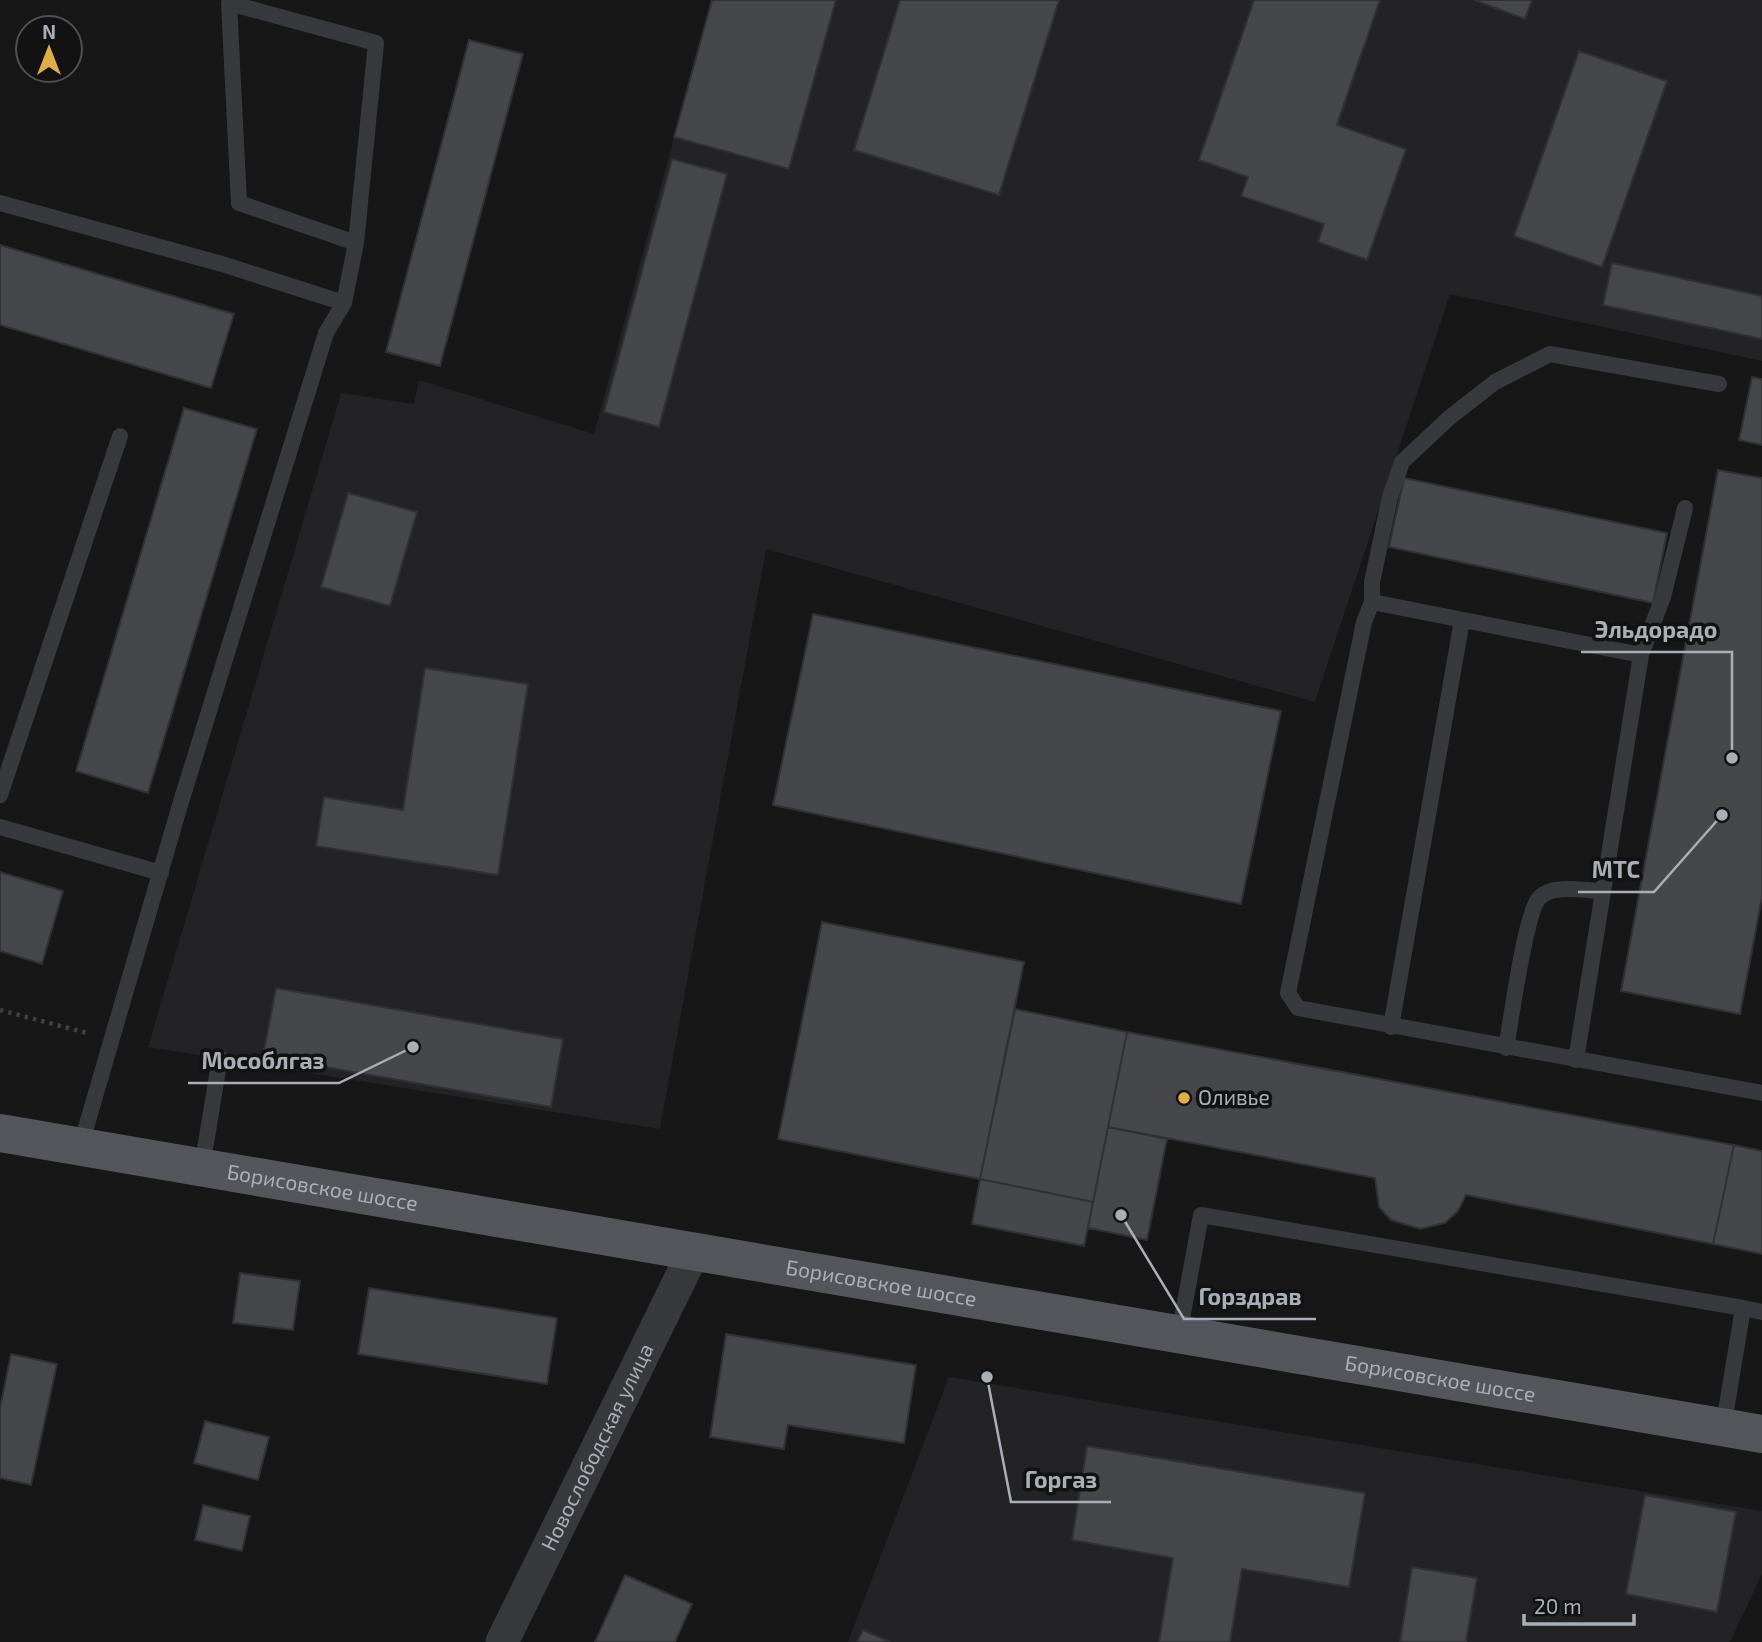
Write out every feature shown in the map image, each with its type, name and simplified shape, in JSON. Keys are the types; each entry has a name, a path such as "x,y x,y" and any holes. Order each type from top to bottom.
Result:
{"main road":[{"name":"Борисовское шоссе","path":"0,1133 1762,1434"}],"street":[{"name":"Новослободская улица","path":"502,1642 694,1253"}],"lane":[{"path":"80,1148 160,873 326,333 344,303 356,243 376,43 229,3 239,204 356,243"},
{"path":"0,203 222,264 344,303"},
{"path":"1720,384 1550,354 1495,382 1402,462 1387,509 1372,582 1372,602 1364,622 1288,993 1298,1008 1762,1093"},
{"path":"0,795 120,436"},
{"path":"1576,1060 1641,655 1663,597 1685,508"},
{"path":"1372,602 1641,655"},
{"path":"1391,1027 1462,620"},
{"path":"0,827 160,873"},
{"path":"1506,1048 1530,919 1539,898 1554,890 1603,891"},
{"path":"202,1167 220,1058"},
{"path":"1179,1335 1202,1214 1762,1312"},
{"path":"1723,1429 1743,1308"}],"path":[{"path":"0,1010 112,1040"}],"shaded area":[{"path":"711,0 1762,0 1762,361 1450,294 1315,702 766,549 660,1129 148,1047 341,393 414,404 419,380 594,434"},
{"path":"949,1377 1762,1511 1762,1574 1730,1642 848,1642"}],"building":[{"path":"712,0 836,0 789,169 674,137"},
{"path":"900,0 1059,0 999,195 854,150"},
{"path":"1254,0 1380,0 1337,125 1406,149 1367,260 1318,242 1324,224 1241,196 1248,177 1199,160"},
{"path":"1474,0 1532,0 1525,19"},
{"path":"469,40 523,54 440,366 386,352"},
{"path":"1579,51 1667,81 1602,267 1514,236"},
{"path":"672,159 727,174 659,427 604,412"},
{"path":"0,245 234,314 211,388 0,325"},
{"path":"1612,263 1762,296 1762,339 1603,305"},
{"path":"1752,377 1762,379 1762,445 1739,440"},
{"path":"184,408 257,429 148,793 76,771"},
{"path":"1718,470 1762,478 1762,897 1740,1014 1621,991"},
{"path":"1404,478 1667,533 1653,603 1389,547"},
{"path":"348,493 417,512 390,606 321,587"},
{"path":"813,614 1281,711 1241,904 773,805"},
{"path":"425,668 528,684 498,875 316,846 324,797 403,810"},
{"path":"0,872 63,891 42,964 0,951"},
{"path":"822,922 1024,962 980,1179 778,1139"},
{"path":"276,988 563,1039 551,1107 263,1056"},
{"path":"1015,1009 1127,1032 1093,1202 980,1179"},
{"path":"1127,1032 1734,1145 1713,1244 1466,1195 1458,1211 1445,1223 1420,1229 1391,1220 1379,1207 1375,1178 1108,1127"},
{"path":"1108,1127 1167,1139 1147,1240 1088,1228"},
{"path":"1734,1145 1762,1151 1762,1254 1713,1244"},
{"path":"980,1179 1093,1202 1084,1246 972,1224"},
{"path":"240,1273 300,1281 293,1330 233,1323"},
{"path":"369,1288 557,1318 547,1384 358,1354"},
{"path":"726,1334 916,1365 904,1443 788,1425 784,1449 710,1437"},
{"path":"11,1354 57,1364 31,1485 0,1478 0,1408"},
{"path":"205,1421 269,1437 258,1480 194,1463"},
{"path":"1087,1446 1365,1493 1349,1587 1242,1569 1230,1642 1159,1642 1173,1558 1072,1540"},
{"path":"1645,1495 1736,1512 1717,1612 1626,1594"},
{"path":"203,1505 250,1516 242,1551 195,1540"},
{"path":"1412,1567 1477,1578 1466,1642 1400,1642"},
{"path":"625,1575 692,1604 675,1642 595,1642"},
{"path":"863,1630 890,1642 857,1642"}],"place":[{"name":"Эльдорадо","path":"1732,758"},
{"name":"МТС","path":"1722,815"},
{"name":"Мособлгаз","path":"413,1047"},
{"name":"Оливье","path":"1184,1098"},
{"name":"Горздрав","path":"1121,1215"},
{"name":"Горгаз","path":"987,1377"}]}
